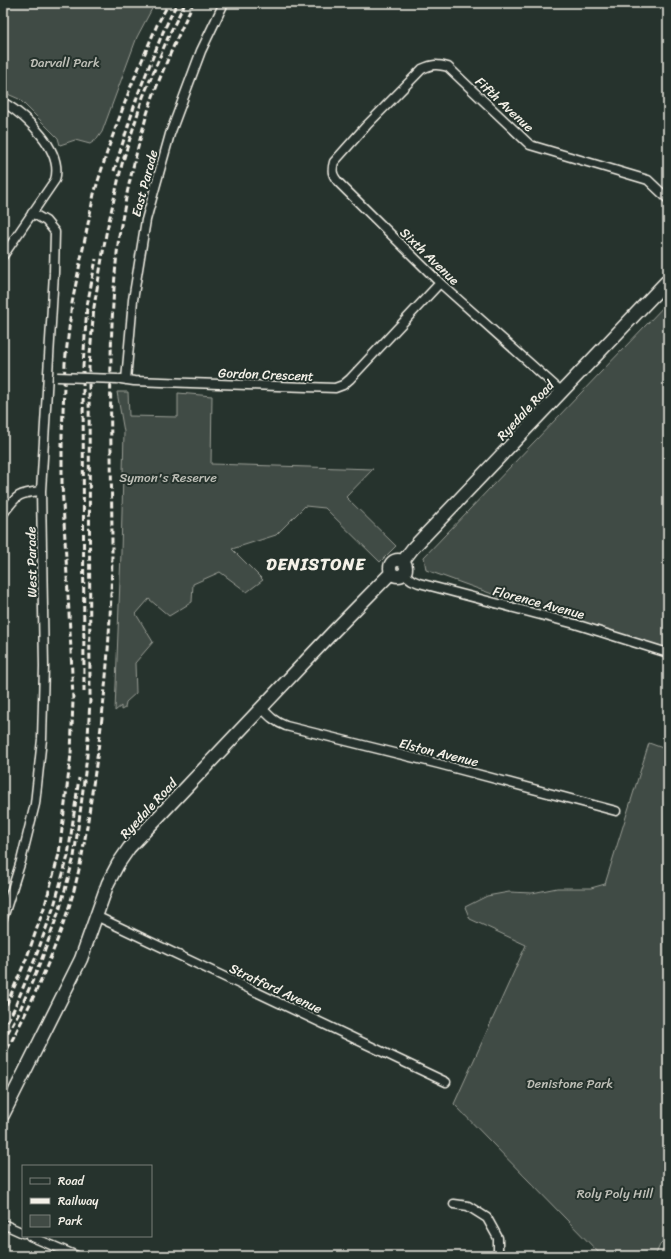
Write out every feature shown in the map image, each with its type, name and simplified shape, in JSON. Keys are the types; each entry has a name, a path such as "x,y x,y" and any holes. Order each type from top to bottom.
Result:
{"street":[{"name":"East Parade","path":"122,379 146,220 170,134 201,51 224,3"},
{"name":"Fifth Avenue","path":"367,125 422,68 438,64 448,67 530,144 648,180 668,199"},
{"path":"3,102 14,109 43,136 56,165 56,175 54,180 3,256"},
{"name":"Sixth Avenue","path":"367,125 334,162 332,170 333,177 440,283 562,392"},
{"name":"West Parade","path":"3,918 21,861 35,804 42,739 44,667 41,491 54,273 55,232 46,221 32,213"},
{"name":"Ryedale Road","path":"403,561 413,548 668,280"},
{"name":"Gordon Crescent","path":"48,377 336,388 344,385 350,379 440,283"},
{"path":"3,514 17,497 26,492 41,491"},
{"path":"398,559 403,561 406,566 406,571 404,574 396,576 391,573 390,565 393,561 398,559"},
{"name":"Ryedale Road","path":"3,1115 81,959 108,884 118,864 129,848 334,631 391,573"},
{"name":"Florence Avenue","path":"404,574 419,583 575,624 668,653"},
{"name":"Elston Avenue","path":"262,708 278,724 439,764 616,811"},
{"name":"Stratford Avenue","path":"96,916 446,1082"},
{"path":"454,1204 468,1206 487,1218 498,1238 498,1256"},
{"path":"3,1224 22,1233"},
{"path":"32,1237 77,1256"}],"green space":[{"name":"Darvall Park","path":"3,3 155,3 137,37 102,132 97,139 90,144 75,140 60,145 58,138 19,99 3,92"},
{"path":"668,302 668,652 575,624 426,570 424,557"},
{"name":"Symon's Reserve","path":"117,392 128,392 129,416 178,417 178,393 212,396 211,464 373,469 346,497 396,546 380,562 325,508 305,506 276,535 232,549 263,580 247,592 220,572 193,584 192,602 169,616 149,599 136,614 153,642 135,663 136,693 126,702 125,708 121,710 121,706 115,711 124,432"},
{"name":"Denistone Park","path":"649,743 668,750 668,1237 660,1245 655,1256 602,1256 454,1104 526,945 470,919 465,907 487,896 509,892 532,893 557,888 591,888 605,884"}],"railway":[{"path":"3,1013 27,957 45,905 59,854 71,754 73,700 62,484 62,435 65,363 72,303 94,194 109,146 131,86 157,25 169,3"},
{"path":"114,171 138,94 163,32 177,3"},
{"path":"3,1041 19,1012 41,961 60,908 74,857 87,756 90,700 89,366 94,307 106,234 122,164 143,97 169,35 185,3"},
{"path":"3,1057 30,1004 53,950 72,897 83,850 101,727 109,640 112,552 111,354 112,315 119,236 126,198 147,114 163,72 193,3"},
{"path":"84,692 83,366 87,306 96,259"},
{"path":"3,1029 14,1009 35,959 54,906 68,856 79,778"}],"district":[{"name":"DENISTONE","path":"316,564"}],"park label":[{"name":"Roly Poly Hill","path":"615,1193"}]}
